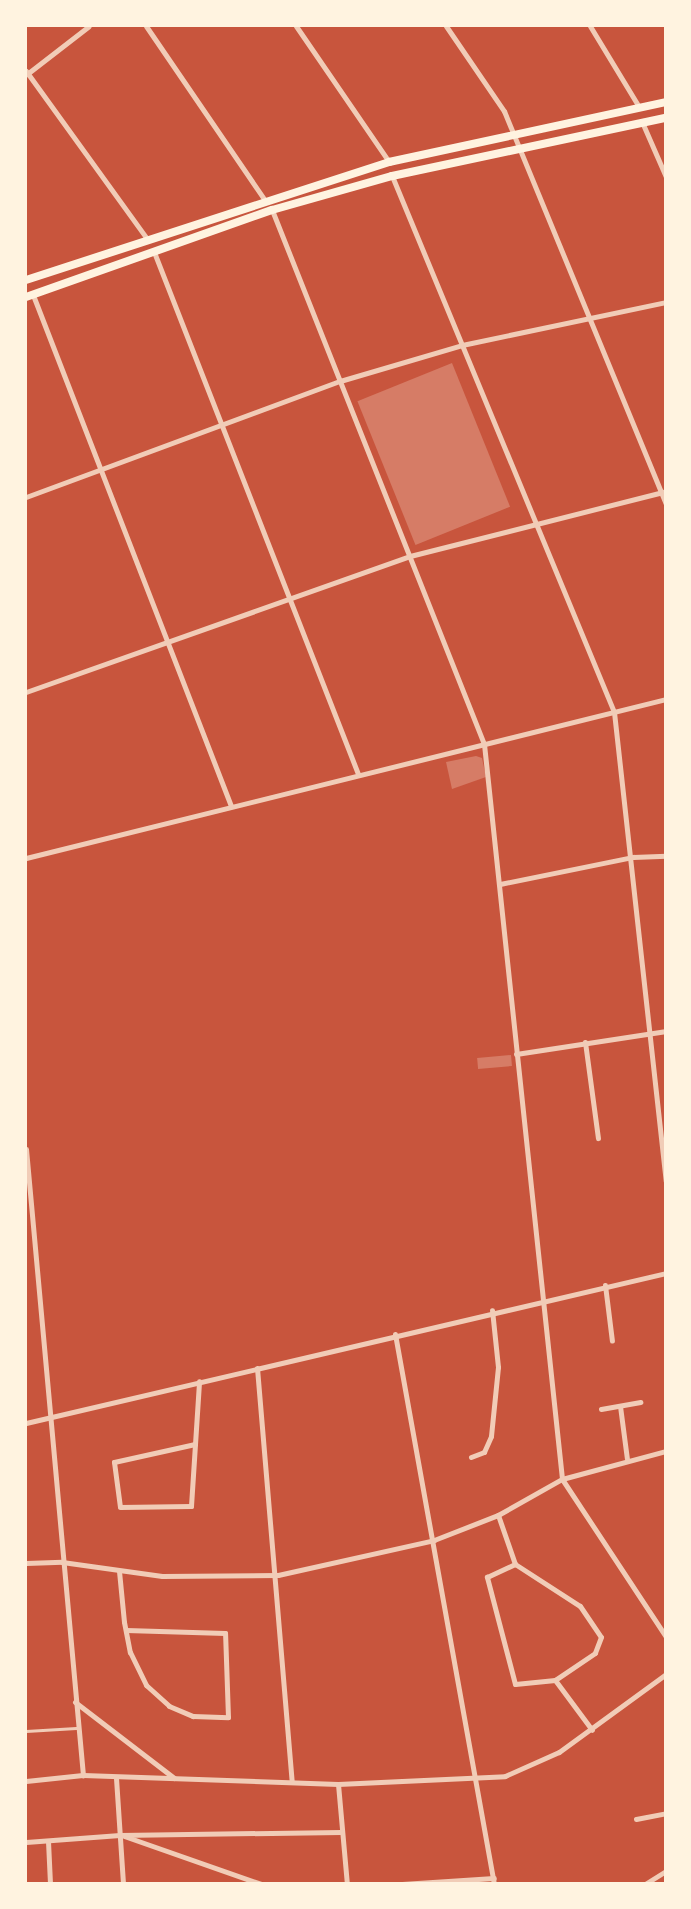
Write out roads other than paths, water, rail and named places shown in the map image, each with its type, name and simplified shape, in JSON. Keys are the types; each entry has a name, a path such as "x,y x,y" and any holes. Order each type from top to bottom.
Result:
{"main road":[{"path":"26,280 264,199 389,162 666,102"},
{"path":"29,296 272,210 392,176 666,118"}],"street":[{"path":"89,26 26,73 147,239"},
{"path":"146,26 264,199"},
{"path":"296,26 389,162"},
{"path":"446,26 514,134 666,504"},
{"path":"590,26 639,107"},
{"path":"642,122 666,177"},
{"path":"392,176 614,712 633,857 666,1181"},
{"path":"272,210 484,744 562,1479 666,1637"},
{"path":"154,252 358,774"},
{"path":"29,296 101,469 231,806"},
{"path":"26,497 221,423 340,381 462,345 666,302"},
{"path":"26,692 410,556 536,521 663,492"},
{"path":"26,858 666,699"},
{"path":"500,884 633,857 666,856"},
{"path":"516,1054 651,1031 666,1031"},
{"path":"585,1042 598,1138"},
{"path":"26,1149 76,1728 83,1774"},
{"path":"26,1218 32,1216"},
{"path":"26,1423 541,1298 666,1273"},
{"path":"605,1285 612,1341"},
{"path":"471,1457 484,1452 491,1436 498,1367 492,1310"},
{"path":"394,1335 434,1540 494,1881 402,1884"},
{"path":"257,1368 278,1575 292,1781"},
{"path":"195,1444 114,1462 120,1507 191,1506 195,1444 199,1382"},
{"path":"601,1410 640,1402"},
{"path":"620,1406 627,1459"},
{"path":"26,1563 62,1562 119,1571 204,1578 278,1575 434,1540 498,1515 562,1479 627,1459 666,1451"},
{"path":"498,1515 515,1564 580,1606 601,1637 595,1653 555,1680 515,1684 487,1577 515,1564"},
{"path":"119,1571 126,1630 146,1685 169,1706 193,1716 228,1718 225,1633 126,1630"},
{"path":"26,1781 83,1774 116,1778 338,1784 477,1780 534,1766 592,1730 666,1674"},
{"path":"555,1680 592,1730"},
{"path":"75,1702 176,1779"},
{"path":"116,1778 123,1884"},
{"path":"338,1784 347,1884"},
{"path":"636,1819 666,1814"},
{"path":"26,1842 120,1835 341,1832"},
{"path":"120,1835 261,1884"},
{"path":"48,1841 50,1884"},
{"path":"645,1884 666,1871"}],"lane":[{"path":"26,1731 76,1728"}]}
